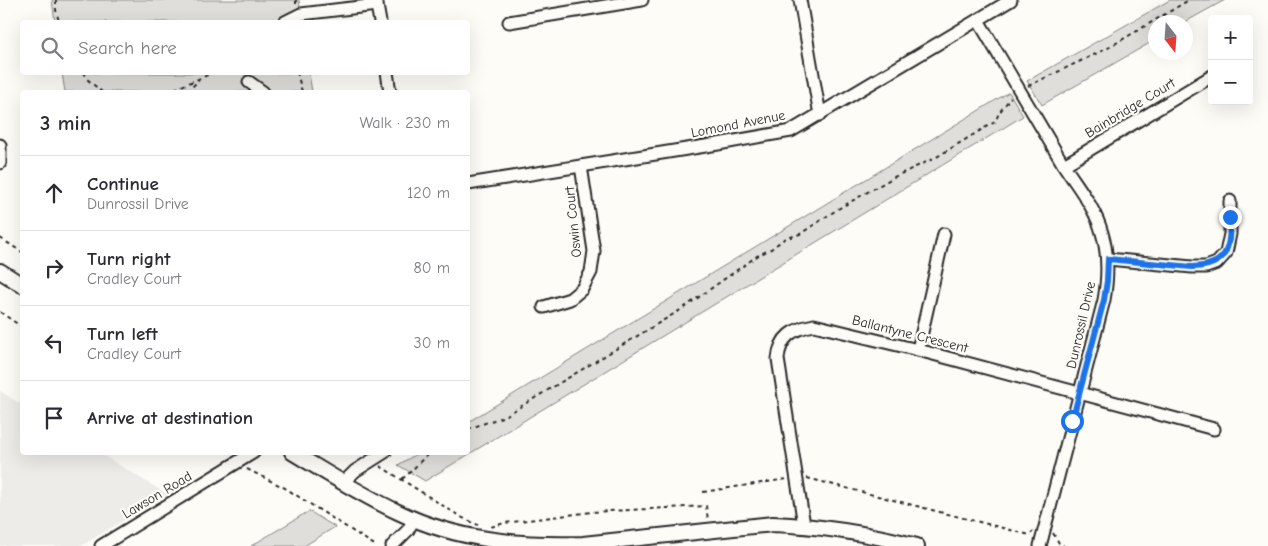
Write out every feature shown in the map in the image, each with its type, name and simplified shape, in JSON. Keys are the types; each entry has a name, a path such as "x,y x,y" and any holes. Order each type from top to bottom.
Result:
{"main road":[{"path":"0,271 20,284"},
{"path":"297,455 344,483 414,519 453,532 497,542 570,544 773,524 804,525 917,546"}],"street":[{"path":"509,22 642,0"},
{"path":"800,0 820,115"},
{"name":"Lomond Avenue","path":"470,184 791,131 1011,0"},
{"path":"289,20 301,14 377,2 380,20"},
{"name":"Dunrossil Drive","path":"978,20 1091,207 1102,230 1108,259 1104,300 1040,546"},
{"path":"387,75 390,90"},
{"name":"Bainbridge Court","path":"1064,165 1208,78"},
{"path":"249,82 260,90"},
{"path":"0,145 0,163"},
{"name":"Oswin Court","path":"544,307 570,299 582,289 591,272 594,251 581,166"},
{"path":"1108,259 1192,267 1206,267 1217,263 1226,253 1230,234 1230,201"},
{"path":"918,350 944,234"},
{"name":"Ballantyne Crescent","path":"804,525 778,359 779,347 787,336 799,328 814,325 918,350 1214,429"},
{"name":"Lawson Road","path":"101,546 250,455"},
{"path":"344,483 355,471 380,455"},
{"path":"392,546 408,530 414,519"}],"path":[{"path":"56,0 58,20"},
{"path":"1028,86 1108,48 1189,0"},
{"path":"86,75 100,90"},
{"path":"172,90 209,75"},
{"path":"298,75 302,90"},
{"path":"189,90 200,79"},
{"path":"470,428 505,416 682,309 758,256 771,250 784,239 800,234 886,181 934,158 995,122 1012,95"},
{"path":"0,238 20,251"},
{"path":"0,312 20,326"},
{"path":"402,480 428,455"},
{"path":"371,461 461,517 478,525"},
{"path":"237,464 285,488 376,546"},
{"path":"805,477 1030,535 1035,527"},
{"path":"703,492 789,479"},
{"path":"497,542 487,529 504,523 591,512 706,506 710,530"},
{"path":"1052,531 1059,543 1064,546"}],"shaded area":[{"path":"52,0 299,0 302,20 55,20"},
{"path":"1170,0 1225,0 1193,18 1193,15 1148,15 1148,44 1042,105 1027,81"},
{"path":"62,75 309,75 312,90 65,90"},
{"path":"1009,92 1023,116 470,454 470,421"},
{"path":"0,391 20,404 20,455 102,455 167,494 81,546 0,546"},
{"path":"415,455 468,455 425,481 398,465"},
{"path":"309,511 335,527 304,546 251,546"}],"route":[{"path":"1072,421 1104,300 1108,259 1206,267 1217,263 1226,253 1230,234 1230,217"}]}
